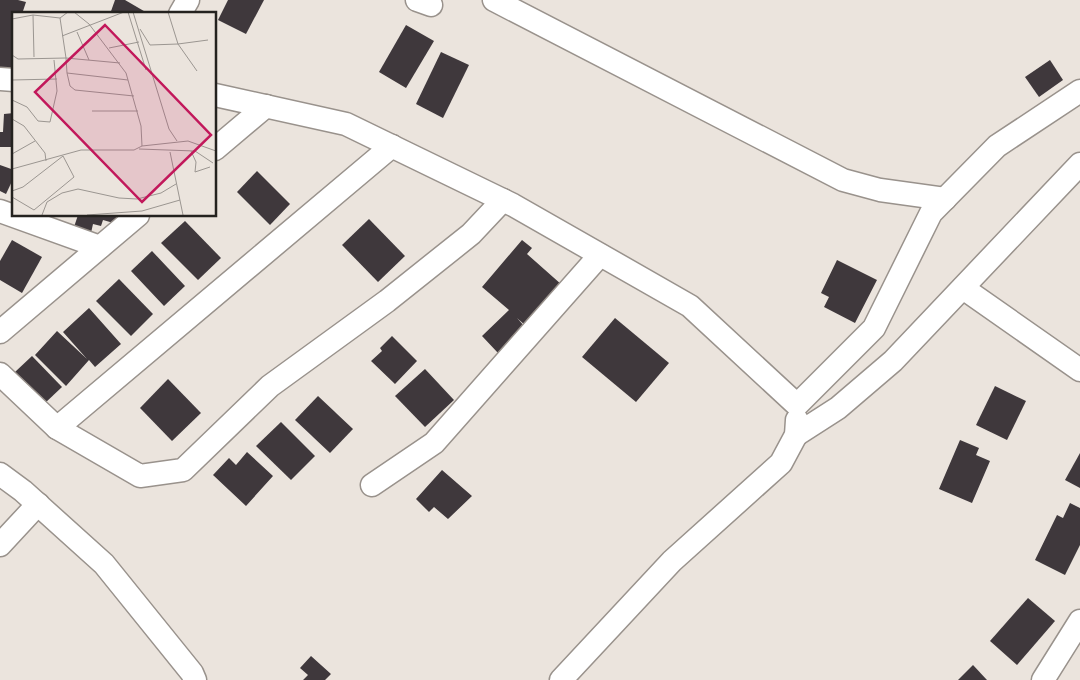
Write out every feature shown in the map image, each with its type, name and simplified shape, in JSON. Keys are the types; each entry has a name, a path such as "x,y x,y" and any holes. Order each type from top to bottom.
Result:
{"street":[{"path":"181,12 188,0"},
{"path":"494,0 843,180 880,190 945,199"},
{"path":"561,680 672,561 781,462 796,435 797,405 874,328 931,213 997,146 1080,91"},
{"path":"216,95 346,124 503,200 690,306 797,405"},
{"path":"216,148 266,106"},
{"path":"57,428 392,146"},
{"path":"796,435 838,408 893,361 963,288 1072,182 1080,164"},
{"path":"0,374 57,428 140,476 182,470 270,386 387,301 471,234 503,200"},
{"path":"0,211 12,215"},
{"path":"14,216 100,247"},
{"path":"0,332 137,216"},
{"path":"372,485 434,443 600,255"},
{"path":"963,288 1080,370"},
{"path":"0,474 24,491 104,564 192,673 195,680"},
{"path":"0,545 38,504"},
{"path":"1043,680 1080,621"}],"building":[{"path":"0,0 26,2 23,12 12,12 12,70 0,67"},
{"path":"115,0 125,0 146,12 111,12"},
{"path":"228,0 264,0 246,34 218,20"},
{"path":"406,25 434,41 406,88 379,72"},
{"path":"441,52 469,65 443,118 416,104"},
{"path":"1050,60 1063,80 1039,97 1025,77"},
{"path":"12,113 12,147 0,147 0,132 3,132 4,114"},
{"path":"0,165 12,169 12,181 6,194 0,191"},
{"path":"257,171 290,204 270,225 237,192"},
{"path":"78,216 120,216 117,224 103,220 101,226 93,224 91,233 74,227"},
{"path":"369,219 405,256 378,282 342,245"},
{"path":"185,221 221,258 198,280 161,243"},
{"path":"12,240 42,257 22,293 0,280 0,261"},
{"path":"522,240 532,248 527,254 562,285 526,326 517,318 525,327 498,353 482,336 509,310 482,287"},
{"path":"152,251 185,286 164,306 131,271"},
{"path":"837,260 877,280 855,323 824,307 829,297 821,293"},
{"path":"119,279 153,314 131,336 96,301"},
{"path":"89,308 121,344 95,367 89,360 66,386 35,355 57,331 87,359 63,332"},
{"path":"615,318 669,363 636,402 582,357"},
{"path":"392,336 417,361 395,384 371,361 382,351 380,348"},
{"path":"32,356 62,387 44,404 15,372"},
{"path":"425,369 454,400 425,427 395,396"},
{"path":"168,379 201,413 172,441 140,408"},
{"path":"995,386 1026,401 1007,440 976,425"},
{"path":"318,396 353,429 330,453 295,420"},
{"path":"281,422 315,456 291,480 256,446"},
{"path":"960,440 979,448 976,455 990,461 972,503 939,489"},
{"path":"247,452 273,476 246,506 213,475 229,458 236,465"},
{"path":"1080,453 1080,488 1065,480"},
{"path":"442,470 472,496 448,519 434,507 429,512 416,499"},
{"path":"1070,503 1080,508 1080,545 1065,575 1035,560 1057,515 1063,518"},
{"path":"1028,598 1055,621 1017,665 990,641"},
{"path":"311,656 331,674 325,680 303,680 308,675 300,668"},
{"path":"973,665 987,680 958,680"}]}
